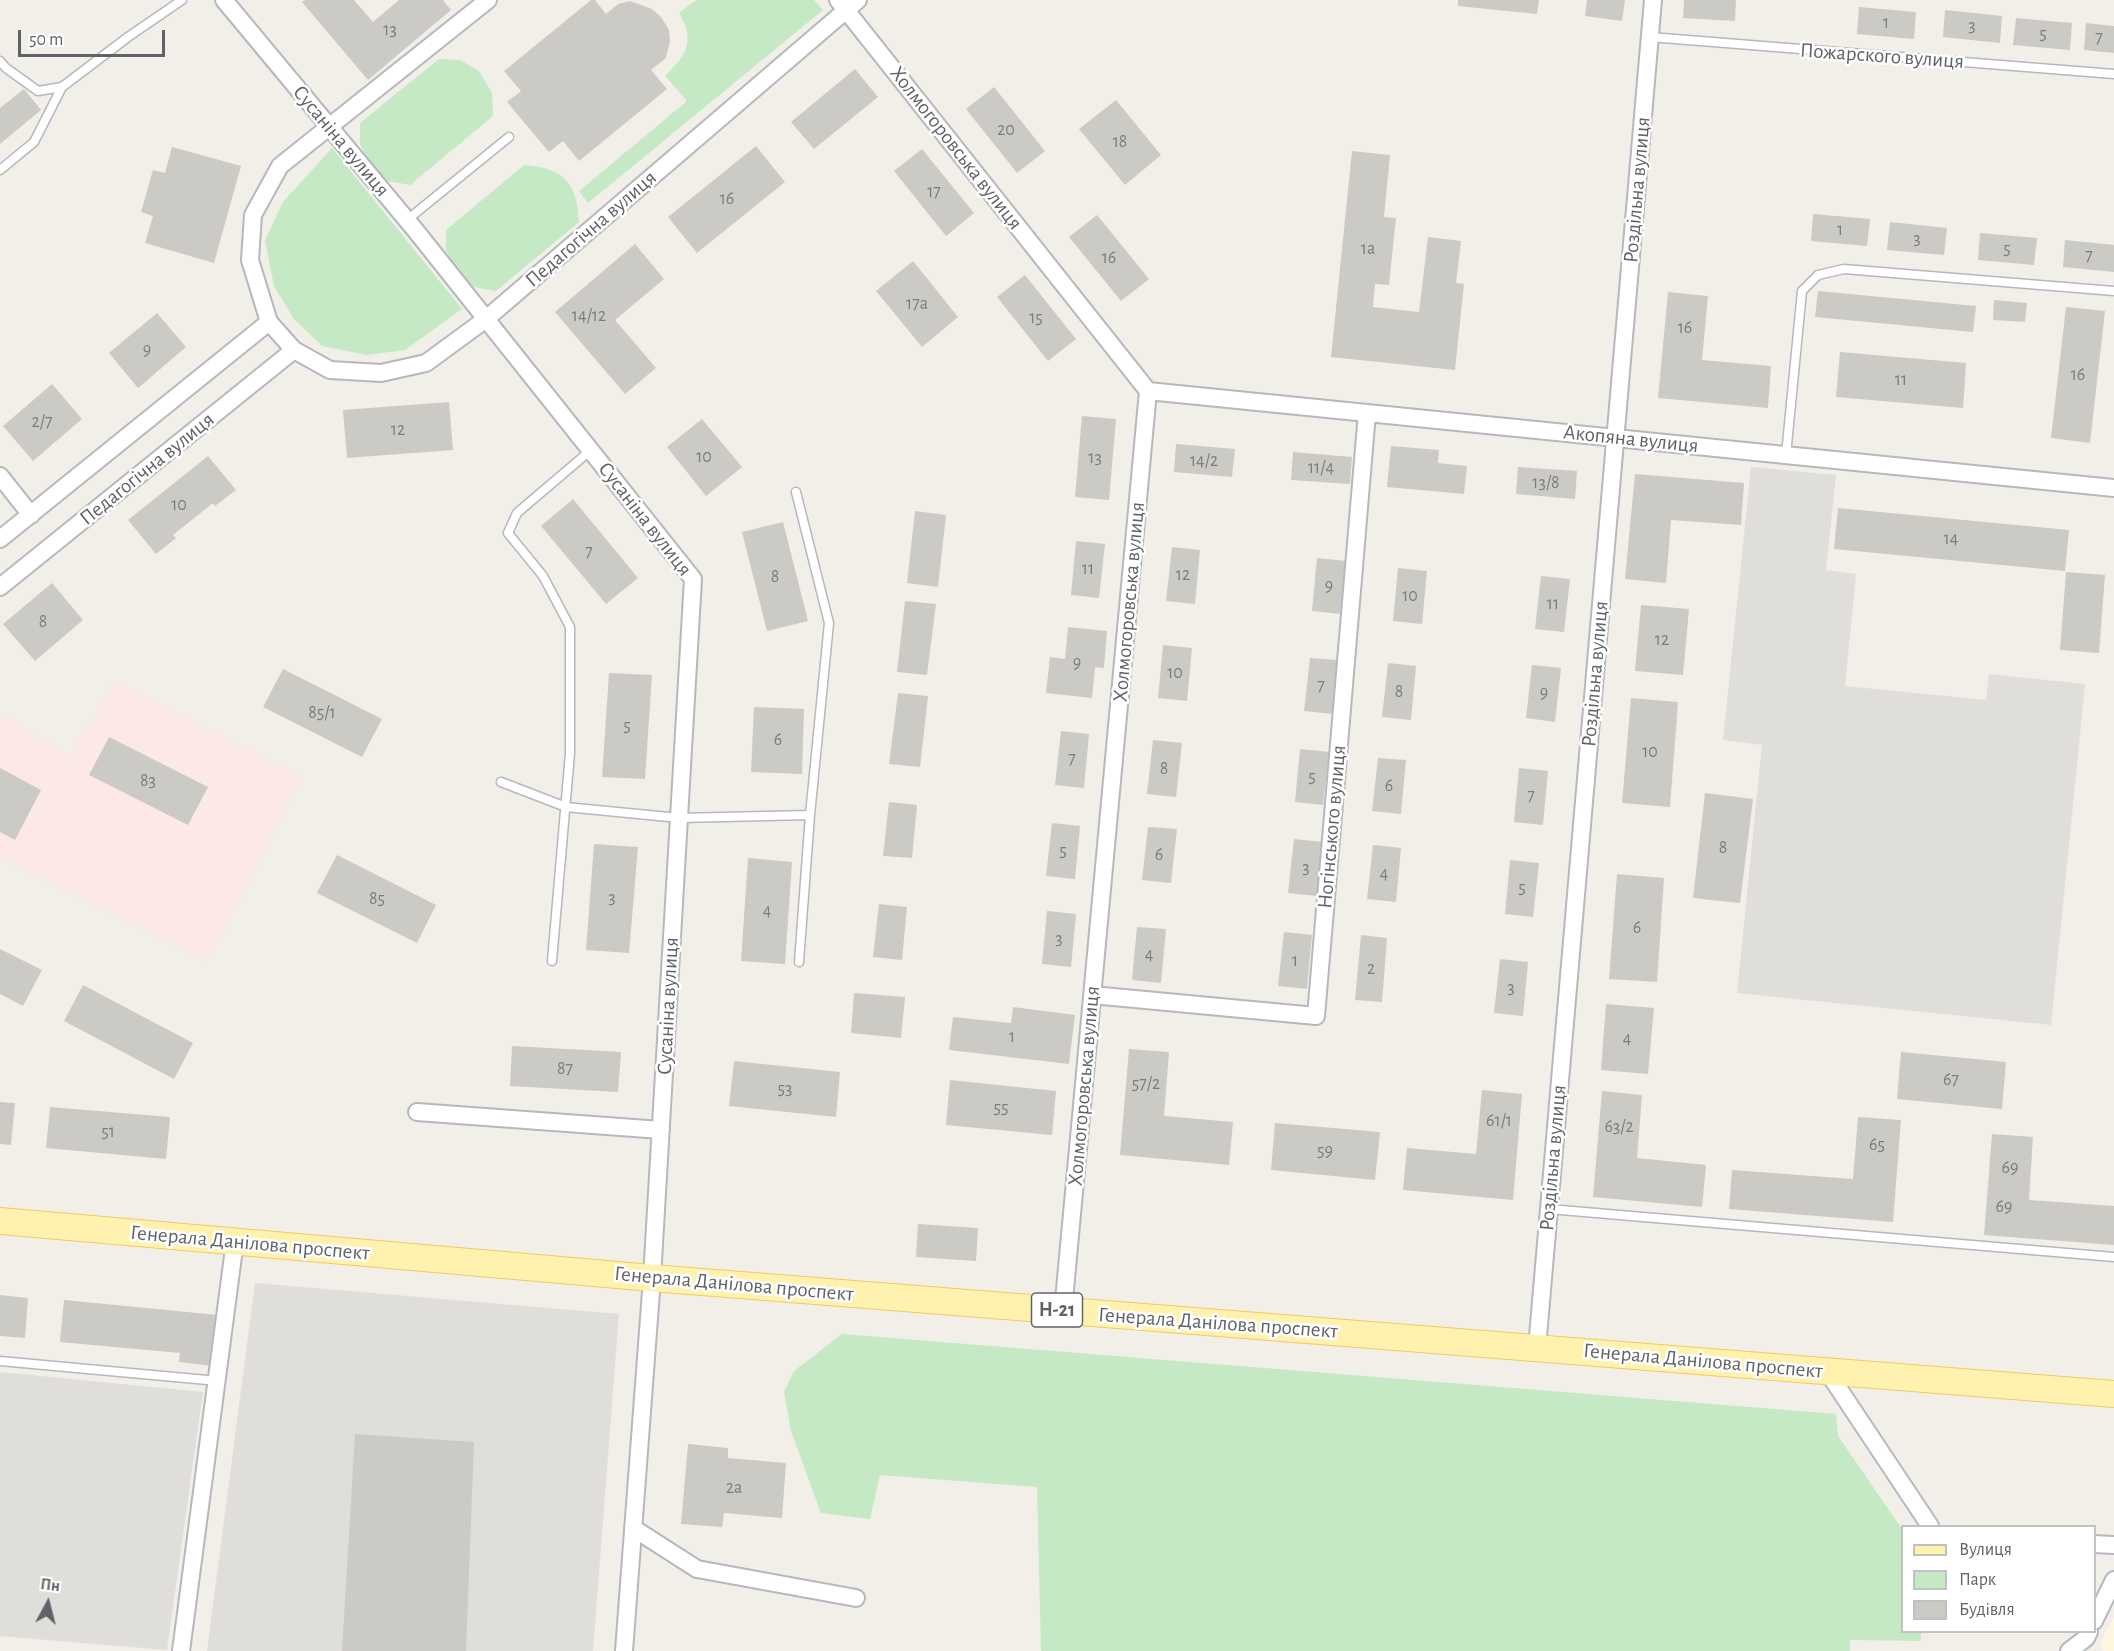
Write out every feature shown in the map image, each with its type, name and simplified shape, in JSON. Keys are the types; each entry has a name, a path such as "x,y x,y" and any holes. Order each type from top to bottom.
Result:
{"main road":[{"name":"Генерала Данілова проспект","path":"0,1221 652,1278 2114,1394"}],"street":[{"name":"Сусаніна вулиця","path":"225,0 407,220 693,579 652,1278 624,1651"},
{"name":"Педагогічна вулиця","path":"488,0 280,166 253,215 250,260 270,322 294,350 330,370 381,373 426,363 486,320 847,3"},
{"name":"Роздільна вулиця","path":"1537,1348 1653,0"},
{"name":"Холмогоровська вулиця","path":"847,3 1148,391 1064,1311"},
{"name":"Педагогічна вулиця","path":"0,539 270,322"},
{"name":"Педагогічна вулиця","path":"0,587 294,350"},
{"name":"Акопяна вулиця","path":"1148,391 2114,488"},
{"name":"Ногінського вулиця","path":"1092,995 1316,1016 1367,413"},
{"path":"0,476 31,515"},
{"path":"417,1112 661,1130"},
{"path":"182,1651 235,1241"},
{"path":"1827,1371 1929,1525"},
{"path":"633,1528 697,1569 856,1598"},
{"path":"2096,1544 2114,1545"},
{"path":"2096,1617 2114,1580"},
{"path":"2069,1651 2086,1638 2088,1633"}],"lane":[{"path":"0,170 34,142 63,87 128,37 182,0"},
{"name":"Пожарского вулиця","path":"1650,38 2114,74"},
{"path":"0,61 38,91 63,87"},
{"path":"407,220 509,137"},
{"path":"1786,455 1802,291 1818,275 1844,269 2114,291"},
{"path":"552,961 570,753 570,627 543,576 508,533 517,513 591,450"},
{"path":"796,492 829,623 810,815 799,962"},
{"path":"501,782 566,807 679,818 810,815"},
{"path":"1549,1209 2114,1257"},
{"path":"0,1361 218,1380"}],"shaded area":[{"path":"1751,467 1836,475 1826,570 1856,574 1845,686 1986,700 1989,674 2085,684 2051,1025 1737,993 1762,745 1723,740"},
{"path":"114,681 301,777 207,962 0,858 0,714 71,756"},
{"path":"255,1283 619,1314 593,1651 207,1651"},
{"path":"0,1372 203,1392 167,1650 0,1636"},
{"path":"2114,1618 2114,1651 2103,1651 2100,1643"}],"green space":[{"path":"696,0 814,0 823,10 588,203 579,191 687,101 665,76 683,54 688,40 679,13"},
{"path":"439,59 460,60 479,71 492,93 493,116 410,185 388,181 370,166 360,144 360,123"},
{"path":"332,148 462,309 405,350 367,355 322,346 294,319 274,286 265,240 283,202"},
{"path":"524,165 549,170 566,180 575,197 579,222 496,291 474,287 456,272 446,250 446,230"},
{"path":"842,1334 1836,1414 1838,1436 1901,1528 1901,1633 1921,1633 1921,1641 1850,1640 1850,1651 1041,1651 1037,1487 880,1475 870,1519 821,1513 791,1431 784,1392 794,1371"}],"building":[{"path":"305,0 354,0 373,22 399,0 443,0 451,10 368,80 302,2"},
{"path":"591,0 595,0 606,14 618,4 630,1 652,9 661,17 669,30 670,41 666,58 651,70 667,89 579,161 563,141 549,152 507,102 521,91 504,71"},
{"path":"1458,0 1539,0 1537,14 1458,6"},
{"path":"1587,0 1625,0 1622,21 1585,16"},
{"path":"1684,0 1736,0 1735,21 1683,18"},
{"path":"1859,7 1916,12 1914,39 1857,34"},
{"path":"1945,10 2002,16 2000,43 1943,37"},
{"path":"2016,18 2072,23 2070,50 2013,45"},
{"path":"2086,23 2114,26 2114,53 2084,50"},
{"path":"855,69 878,97 814,149 791,122"},
{"path":"994,87 1045,151 1017,173 966,109"},
{"path":"24,89 41,110 0,144 0,108"},
{"path":"1116,100 1161,155 1125,185 1079,129"},
{"path":"756,146 785,182 697,253 668,217"},
{"path":"172,147 241,166 214,263 145,243 153,216 141,212 153,170 165,173"},
{"path":"922,149 974,213 946,236 894,171"},
{"path":"1352,151 1390,155 1384,217 1396,218 1389,285 1375,284 1373,307 1419,312 1428,237 1461,241 1456,283 1464,284 1455,370 1331,357"},
{"path":"1813,214 1870,219 1867,246 1811,241"},
{"path":"1097,215 1149,279 1121,301 1069,237"},
{"path":"1890,222 1947,228 1944,255 1887,250"},
{"path":"1980,233 2037,238 2034,265 1978,260"},
{"path":"2065,240 2114,245 2114,272 2063,267"},
{"path":"635,244 664,279 615,320 656,368 625,394 555,312"},
{"path":"913,261 958,317 922,347 876,291"},
{"path":"1025,275 1076,339 1048,361 997,297"},
{"path":"1818,291 1976,306 1973,332 1815,317"},
{"path":"1668,292 1708,296 1702,360 1771,366 1768,408 1658,398"},
{"path":"1994,300 2027,303 2025,322 1993,320"},
{"path":"2066,307 2105,311 2090,443 2051,438"},
{"path":"157,313 186,347 138,388 109,353"},
{"path":"1840,352 1966,363 1963,408 1836,397"},
{"path":"52,384 82,419 33,461 3,426"},
{"path":"449,402 453,450 347,458 343,410"},
{"path":"1082,416 1116,419 1109,500 1075,497"},
{"path":"702,419 742,467 706,496 667,447"},
{"path":"1176,444 1235,449 1232,477 1174,472"},
{"path":"1391,446 1439,450 1438,463 1467,466 1464,494 1387,487"},
{"path":"1293,452 1352,457 1350,484 1291,480"},
{"path":"208,456 236,490 215,506 213,503 173,535 176,538 156,554 128,520"},
{"path":"1518,467 1577,471 1575,499 1516,494"},
{"path":"1635,474 1744,483 1741,525 1671,520 1666,583 1625,579"},
{"path":"573,499 638,578 606,604 541,526"},
{"path":"1838,508 2069,530 2065,571 1834,549"},
{"path":"915,511 946,515 938,587 907,583"},
{"path":"783,522 808,621 767,631 742,532"},
{"path":"1076,541 1105,544 1099,598 1071,595"},
{"path":"1172,547 1200,550 1195,604 1166,601"},
{"path":"1317,558 1346,561 1340,614 1312,611"},
{"path":"1398,568 1427,571 1422,624 1393,621"},
{"path":"2066,572 2105,575 2099,653 2060,650"},
{"path":"1541,576 1570,579 1564,632 1535,629"},
{"path":"52,583 83,620 35,661 3,624"},
{"path":"905,601 936,604 927,675 897,672"},
{"path":"1641,605 1689,609 1683,675 1635,671"},
{"path":"1068,627 1107,631 1104,668 1095,667 1092,698 1046,693 1050,657 1065,659"},
{"path":"1163,645 1192,648 1187,701 1158,698"},
{"path":"1310,658 1338,660 1333,714 1304,711"},
{"path":"1388,663 1416,666 1411,720 1382,717"},
{"path":"1532,665 1561,668 1555,722 1526,718"},
{"path":"283,669 382,719 362,757 263,707"},
{"path":"609,673 652,675 645,779 602,777"},
{"path":"898,693 928,696 920,767 889,764"},
{"path":"1631,698 1678,702 1670,807 1622,803"},
{"path":"754,707 804,709 802,774 751,772"},
{"path":"1061,731 1089,734 1084,788 1055,785"},
{"path":"109,737 208,787 188,825 89,775"},
{"path":"1153,740 1182,743 1176,797 1147,794"},
{"path":"1300,749 1329,752 1323,805 1295,802"},
{"path":"1378,758 1406,760 1401,814 1372,811"},
{"path":"0,768 41,790 15,840 0,832"},
{"path":"1519,768 1548,771 1543,825 1514,822"},
{"path":"1705,793 1753,799 1740,903 1693,898"},
{"path":"889,802 917,805 912,858 883,856"},
{"path":"1052,823 1080,826 1075,879 1046,876"},
{"path":"1148,827 1177,829 1171,883 1142,880"},
{"path":"1294,839 1323,842 1317,896 1288,893"},
{"path":"594,844 638,847 629,953 586,950"},
{"path":"1373,845 1401,848 1396,902 1367,899"},
{"path":"337,855 436,905 417,943 317,893"},
{"path":"748,858 792,862 785,964 741,961"},
{"path":"1510,860 1539,863 1533,917 1505,914"},
{"path":"1617,874 1664,878 1657,982 1609,979"},
{"path":"879,904 907,907 902,960 873,957"},
{"path":"1047,911 1076,914 1071,967 1042,964"},
{"path":"1137,927 1166,929 1161,983 1132,980"},
{"path":"1284,932 1312,935 1307,989 1278,986"},
{"path":"1361,935 1387,938 1382,1002 1355,1000"},
{"path":"0,949 42,970 23,1006 0,994"},
{"path":"1500,959 1528,962 1523,1016 1494,1013"},
{"path":"83,985 193,1043 174,1079 64,1021"},
{"path":"854,993 905,997 901,1038 851,1033"},
{"path":"1606,1004 1654,1008 1648,1074 1601,1070"},
{"path":"1013,1007 1075,1015 1069,1064 949,1050 953,1017 1011,1023"},
{"path":"512,1046 621,1052 618,1092 510,1086"},
{"path":"1129,1049 1169,1052 1164,1116 1233,1122 1229,1165 1120,1155"},
{"path":"1901,1052 2006,1062 2002,1109 1897,1099"},
{"path":"734,1061 840,1072 836,1117 729,1106"},
{"path":"950,1080 1056,1091 1052,1135 946,1125"},
{"path":"1482,1090 1522,1094 1513,1200 1403,1190 1407,1148 1476,1154"},
{"path":"1602,1091 1642,1095 1637,1158 1706,1165 1702,1207 1593,1197"},
{"path":"0,1102 15,1103 11,1145 0,1144"},
{"path":"50,1107 170,1117 166,1159 46,1148"},
{"path":"1858,1117 1901,1120 1893,1222 1729,1209 1732,1170 1853,1179"},
{"path":"1275,1123 1380,1132 1375,1180 1271,1170"},
{"path":"1992,1134 2033,1137 2029,1200 2114,1206 2114,1245 1984,1235"},
{"path":"918,1224 978,1228 976,1261 916,1257"},
{"path":"0,1295 28,1298 25,1338 0,1336"},
{"path":"64,1300 218,1315 213,1366 179,1362 180,1353 60,1342"},
{"path":"355,1434 474,1442 466,1651 342,1651"},
{"path":"688,1444 728,1448 728,1458 786,1463 782,1518 724,1513 722,1527 681,1524"}]}
